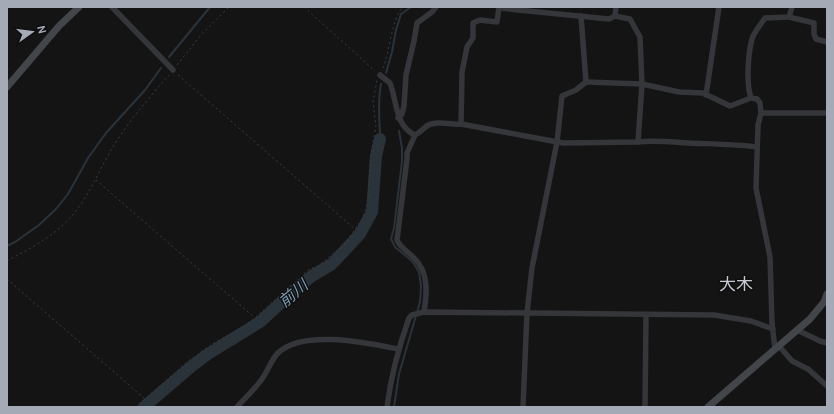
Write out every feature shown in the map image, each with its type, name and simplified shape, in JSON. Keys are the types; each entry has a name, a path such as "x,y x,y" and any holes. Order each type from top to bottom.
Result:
{"main road":[{"path":"7,87 59,26 79,7"},
{"path":"708,407 818,311 827,294"}],"street":[{"path":"112,7 173,70"},
{"path":"398,118 402,114 404,106 405,82 417,23 432,12 436,7"},
{"path":"615,16 616,7"},
{"path":"706,95 718,7"},
{"path":"789,17 792,7"},
{"path":"461,124 462,72 467,47 473,38 473,23 480,20 497,22 499,8 609,19 615,16 630,20 640,37 642,84 638,142"},
{"path":"581,16 586,82"},
{"path":"751,98 749,90 749,70 752,38 766,18 789,17 814,24 814,34 816,39 827,42"},
{"path":"380,75 390,83 398,118 406,130 415,135"},
{"path":"523,407 527,313 532,268 557,142 562,96 576,90 586,82 642,84 679,92 706,95 730,106 751,98 757,99 760,103 761,113 758,125 756,188 770,257 773,328 777,348 792,361 808,369 827,386"},
{"path":"761,113 827,113"},
{"path":"422,313 426,290 423,271 418,262 402,248 396,240 407,159 406,153 415,135 429,124 461,124 557,142 650,141 729,144 757,147"},
{"path":"387,407 390,381 398,349 409,318 412,315 422,313 527,313 714,315 751,321 773,328"},
{"path":"645,407 646,315"},
{"path":"797,330 827,344"},
{"path":"237,407 262,379 277,354 286,347 311,340 328,340 362,343 398,349"}],"path":[{"path":"7,261 42,242 64,224 79,208 96,180 111,150 127,125 201,35 228,7"},
{"path":"304,7 380,75"},
{"path":"136,407 187,362 214,343 240,329 255,318 308,270 318,266 344,245 356,230 363,218 368,201 371,154 376,126 373,102 375,83 385,63 397,15 402,7"},
{"path":"173,70 356,230"},
{"path":"96,180 255,318"},
{"path":"7,278 146,399"}],"waterway":[{"path":"169,57 210,7"},
{"path":"386,73 401,14 411,7"},
{"path":"7,246 39,225 56,209 68,194 88,158 106,133 145,90 161,68"},
{"path":"380,139 379,105 381,84"},
{"path":"394,407 399,374 420,302 421,286 419,272 416,267 412,261 395,247 391,239 394,228 402,161 402,148 399,131"},
{"name":"前川","path":"144,407 208,354 260,322 298,287 312,276 332,264 360,234 372,212 376,156 380,139"}],"district":[{"name":"大木","path":"736,284"}]}
